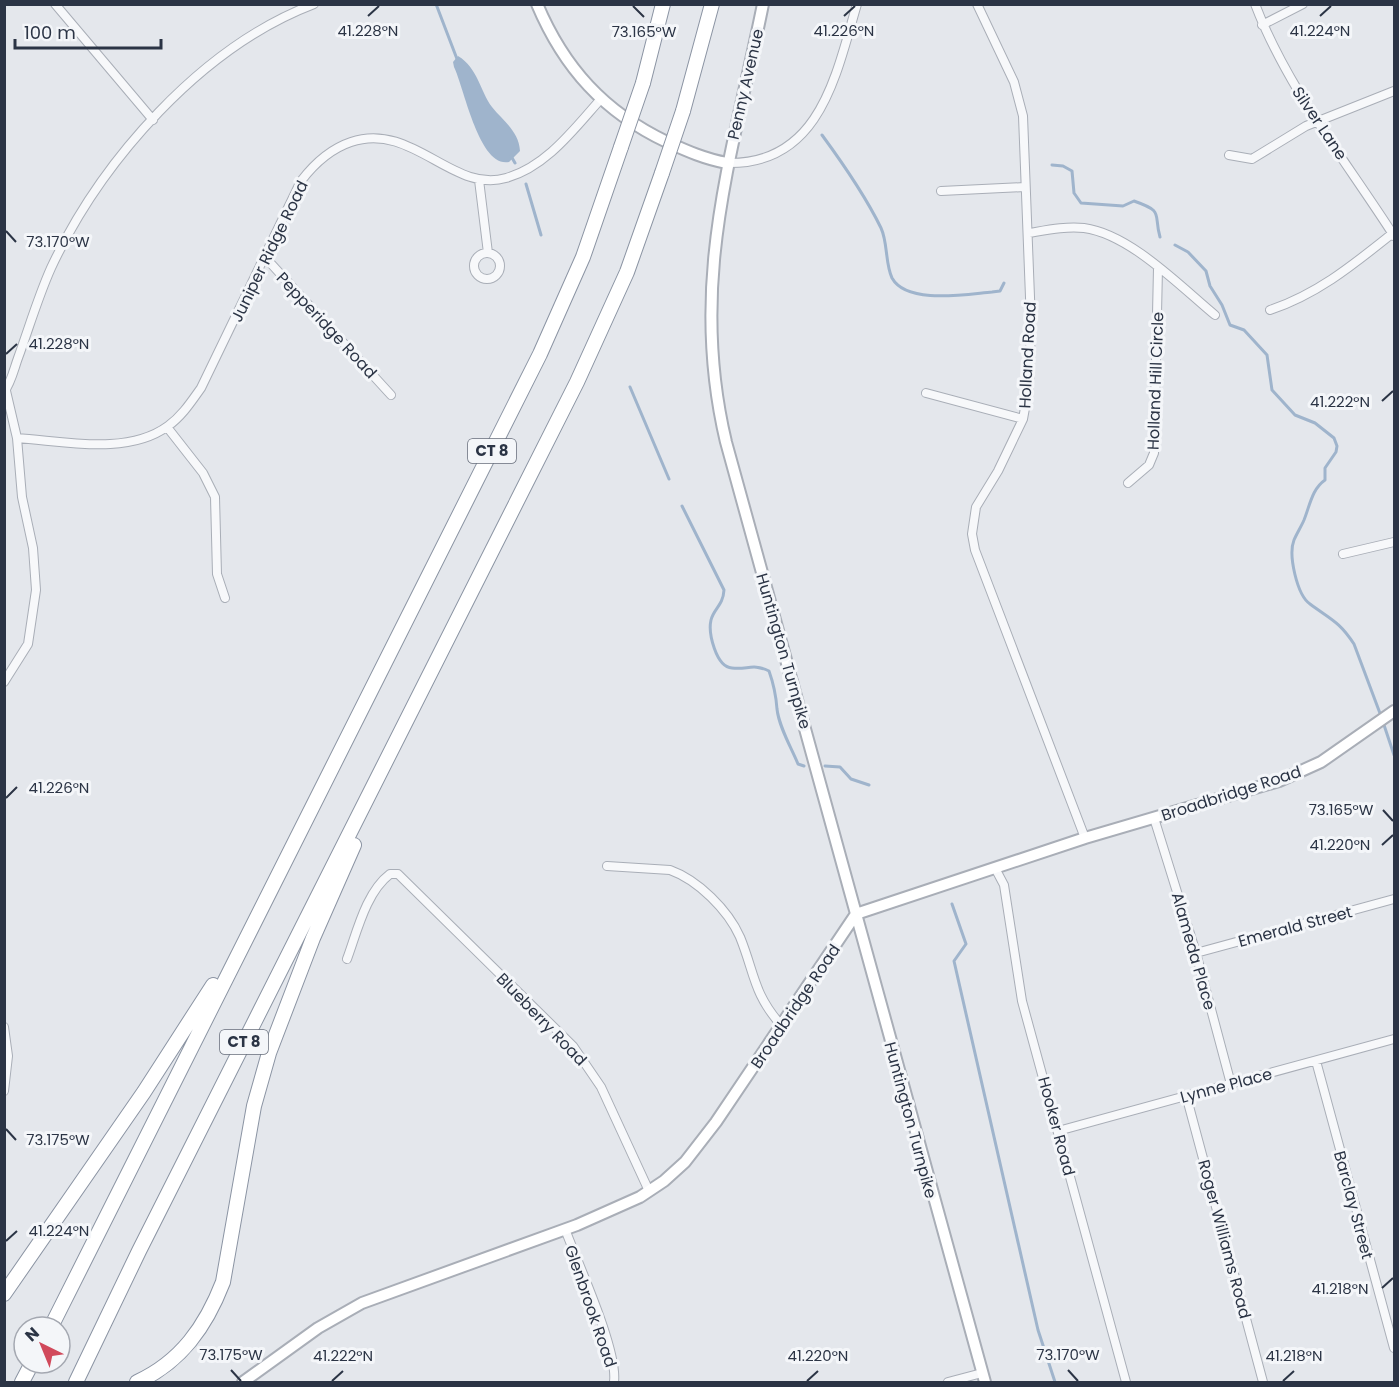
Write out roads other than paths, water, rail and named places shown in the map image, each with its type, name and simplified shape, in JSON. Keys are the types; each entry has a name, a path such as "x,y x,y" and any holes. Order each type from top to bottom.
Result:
{"highway":[{"name":"CT 8","path":"57,1315 550,332 596,224 643,84 663,4"},
{"name":"CT 8","path":"76,1383 139,1251 577,382 627,272 663,173 712,4"},
{"path":"137,1383 163,1368 193,1339 213,1306 223,1282 254,1106 269,1053 313,938 350,853 389,775 416,703"},
{"path":"4,1293 144,1092 210,991 309,813"}],"main road":[{"path":"537,4 567,62 600,100 649,133 696,155 727,163"},
{"name":"Penny Avenue","path":"727,163 763,4"},
{"name":"Huntington Turnpike","path":"727,163 714,241 710,295 710,341 716,393 726,442 983,1378"},
{"name":"Broadbridge Road","path":"243,1383 318,1328 362,1303 565,1229 649,1191 674,1173 699,1146 856,914 1085,838 1305,770 1395,711"}],"street":[{"path":"55,4 153,120"},
{"path":"4,682 28,644 36,590 33,548 22,497 17,438 5,391 51,269 64,242 108,172 153,120 206,68 284,18 314,4"},
{"path":"727,163 745,163 772,155 793,141 813,122 822,108 837,72 856,4"},
{"name":"Holland Road","path":"977,4 1020,99 1023,116 1029,233 1030,333 1029,386 1023,419 998,471 976,507 972,534 975,550 1085,838"},
{"name":"Silver Lane","path":"1255,4 1262,25 1291,80 1394,234"},
{"path":"1262,25 1303,4"},
{"path":"1228,155 1252,159 1306,126 1395,91"},
{"path":"488,253 479,180 507,178 546,157 600,100"},
{"name":"Juniper Ridge Road","path":"17,438 124,442 149,436 167,427 185,410 201,388 264,256 309,170 327,154 345,144 377,137 416,148 479,180"},
{"path":"941,191 1025,187"},
{"path":"1029,233 1061,228 1085,228 1127,246 1158,268 1215,315"},
{"path":"1270,310 1312,293 1394,234"},
{"name":"Pepperidge Road","path":"264,256 391,395"},
{"name":"Holland Hill Circle","path":"1128,483 1149,465 1154,453 1158,268"},
{"path":"926,393 1023,419"},
{"path":"167,427 203,473 215,496 217,574 225,598"},
{"path":"1342,555 1395,542"},
{"name":"Alameda Place","path":"1154,818 1196,953 1232,1084"},
{"path":"607,866 670,870 704,891 739,935 753,982 762,1000 781,1025"},
{"name":"Hooker Road","path":"995,868 1004,885 1022,1001 1126,1383"},
{"name":"Blueberry Road","path":"347,959 363,916 378,888 390,874 398,874 573,1046 601,1087 649,1191"},
{"name":"Emerald Street","path":"1196,953 1395,899"},
{"path":"4,1027 8,1056 4,1091"},
{"name":"Lynne Place","path":"1058,1131 1395,1039"},
{"name":"Barclay Street","path":"1316,1061 1395,1348"},
{"name":"Roger Williams Road","path":"1186,1095 1263,1383"},
{"name":"Glenbrook Road","path":"565,1229 610,1349 614,1383"},
{"path":"948,1383 983,1378"}],"water":[{"path":"458,56 470,67 488,101 517,138 520,151 509,162 498,160 481,140 454,67 453,62"}],"waterway":[{"path":"436,4 457,59"},
{"path":"822,135 854,180 875,216 883,234 892,278 900,286 910,292 924,295 953,296 1000,291 1004,283"},
{"path":"511,156 515,163"},
{"path":"1052,165 1063,166 1072,171 1074,193 1081,203 1123,206 1134,201 1150,208 1156,214 1160,237"},
{"path":"526,184 541,235"},
{"path":"1175,245 1188,252 1206,271 1210,286 1222,305 1230,325 1244,330 1267,355 1272,390 1295,415 1315,423 1334,438 1337,446 1336,452 1325,468 1325,480 1314,493 1294,540 1293,564 1305,599 1339,625 1354,644 1381,716"},
{"path":"630,387 669,479"},
{"path":"682,506 724,590 722,600 711,620 714,648 726,666 754,667 769,671 783,730 798,764 804,766"},
{"path":"1383,722 1394,755"},
{"path":"825,766 840,767 851,779 869,785"},
{"path":"952,904 966,944 954,961 1038,1330 1055,1382"}]}
